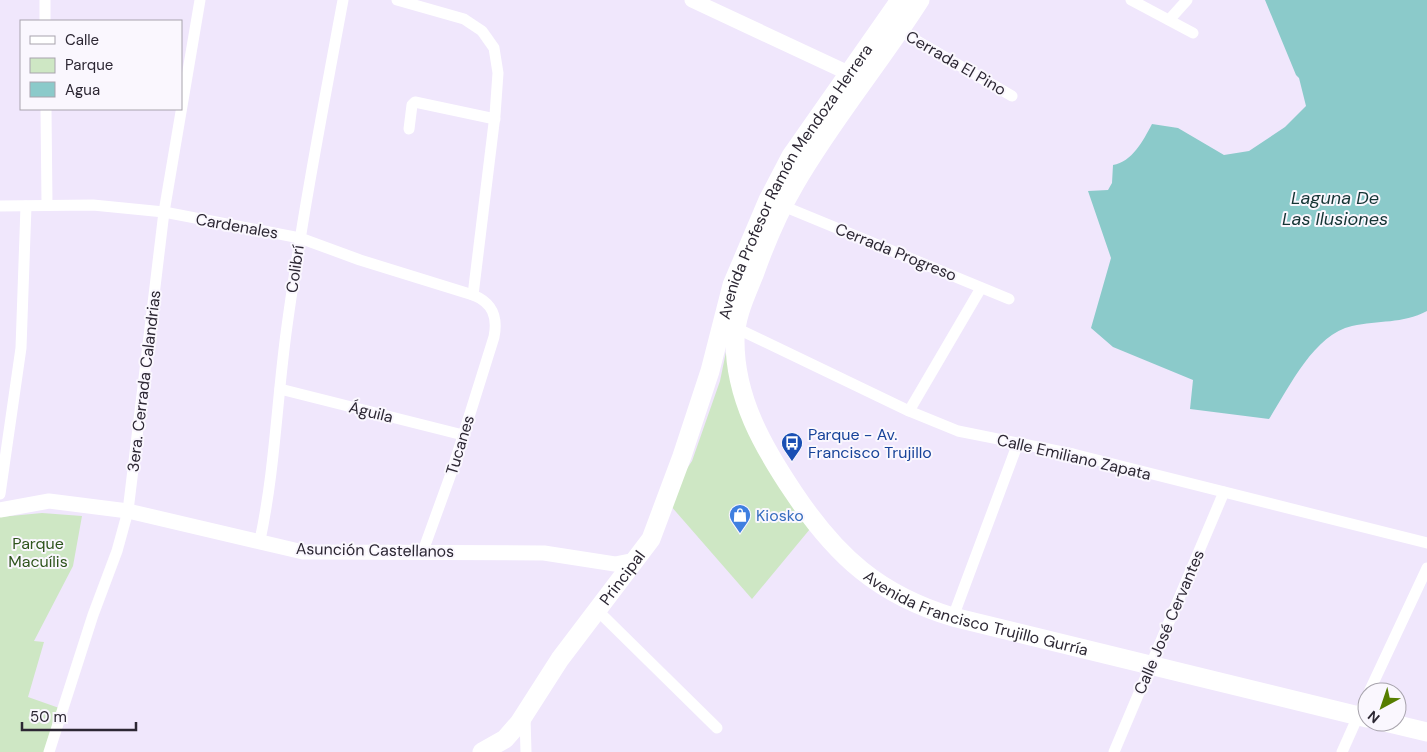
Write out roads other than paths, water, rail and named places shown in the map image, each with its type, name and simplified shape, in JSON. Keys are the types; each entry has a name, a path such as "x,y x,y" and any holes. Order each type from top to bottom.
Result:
{"main road":[{"name":"Avenida Profesor Ramón Mendoza Herrera","path":"736,328 744,298 783,206 857,77 909,2"},
{"name":"Avenida Profesor Ramón Mendoza Herrera","path":"710,371 732,286 768,200 791,156 857,77 900,31 909,2"},
{"name":"Avenida Francisco Trujillo Gurría","path":"736,328 738,378 751,419 770,457 800,502 833,544 866,575 889,591 921,607 954,617 1357,715"},
{"path":"710,371 718,367 727,367 732,369 738,378"},
{"name":"Principal","path":"482,752 505,739 525,713 552,670 656,530 710,371"},
{"path":"1407,727 1427,732"}],"street":[{"path":"45,0 45,20"},
{"name":"3era. Cerrada Calandrias","path":"182,106 200,0"},
{"name":"Colibrí","path":"260,540 268,502 286,327 343,0"},
{"path":"397,0 452,15 474,24 489,39 494,48 498,73 495,119 473,295"},
{"path":"692,0 857,77"},
{"path":"1131,0 1193,33"},
{"path":"1169,20 1187,0"},
{"name":"Cerrada El Pino","path":"900,31 1012,96"},
{"path":"409,129 411,108 415,102 495,119"},
{"path":"46,110 47,204"},
{"name":"3era. Cerrada Calandrias","path":"49,752 93,615 117,551 128,511 164,212 181,110"},
{"name":"Cardenales","path":"0,206 93,205 164,212 300,238 360,260 473,295 492,309 496,324 494,338"},
{"path":"0,494 21,348 26,206"},
{"name":"Cerrada Progreso","path":"783,206 1009,299"},
{"path":"909,411 982,288"},
{"name":"Calle Emiliano Zapata","path":"736,328 909,411 958,430 1082,456 1427,543"},
{"name":"Tucanes","path":"423,551 452,471 494,338"},
{"name":"Águila","path":"280,389 463,435"},
{"path":"954,617 1018,443"},
{"name":"Calle José Cervantes","path":"1114,752 1224,492"},
{"name":"Asunción Castellanos","path":"0,510 49,501 128,511 215,533 260,540 303,552 544,553 614,564 635,560"},
{"path":"1374,682 1427,568"},
{"path":"597,610 717,728"},
{"path":"525,713 526,752"},
{"path":"1342,752 1357,725"}],"water":[{"name":"Laguna De Las Ilusiones","path":"1265,0 1427,0 1427,311 1409,318 1362,324 1338,331 1314,351 1294,378 1269,419 1190,409 1193,380 1113,347 1091,328 1111,258 1088,191 1108,190 1112,183 1113,165 1126,160 1136,150 1152,124 1178,128 1224,155 1249,151 1285,127 1306,106 1299,78 1296,75"}],"place":[{"name":"Parque - Av. Francisco Trujillo","path":"792,462"},
{"name":"Kiosko","path":"740,534"}],"park label":[{"name":"Parque Macuílis","path":"38,552"}]}
